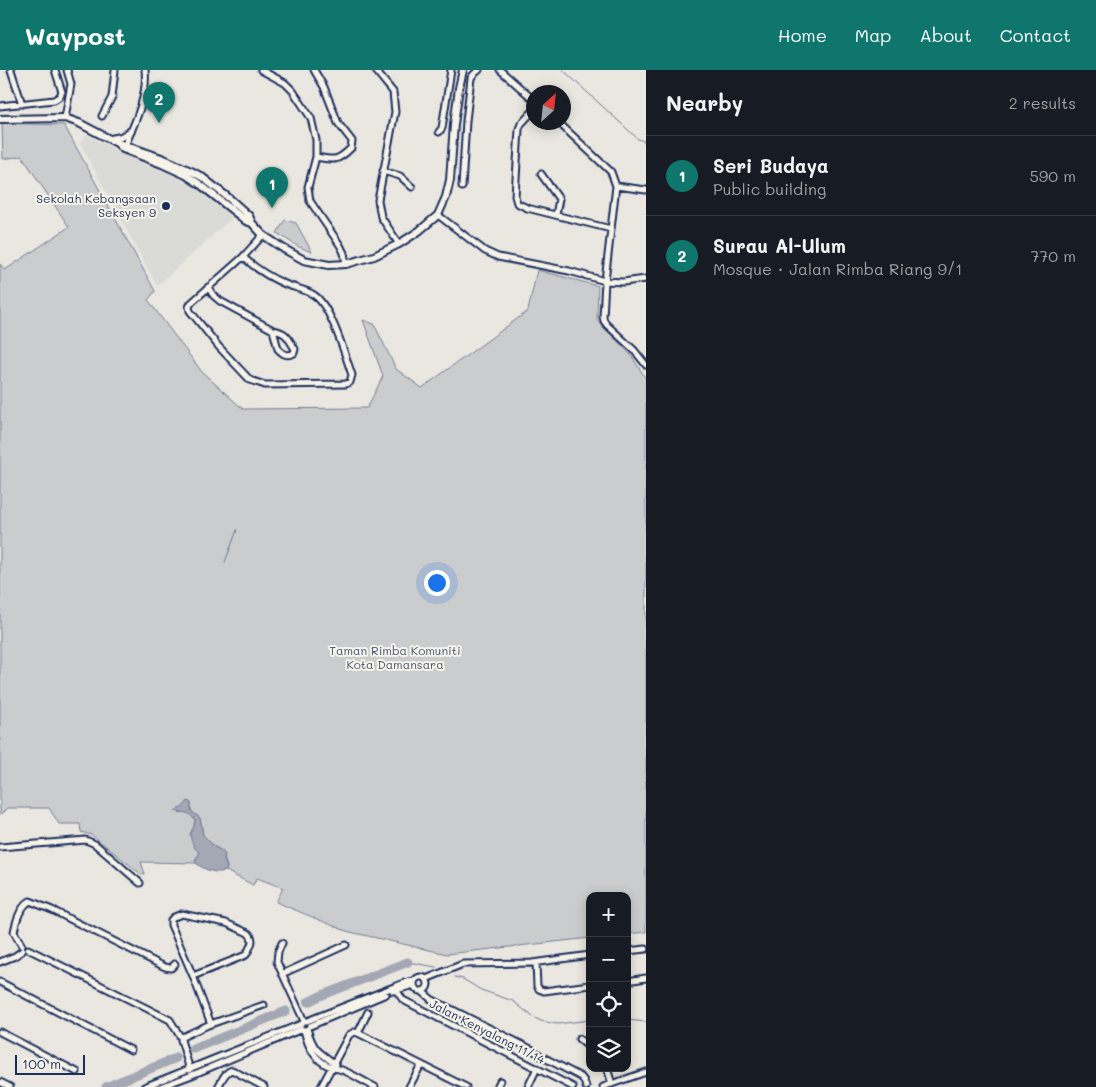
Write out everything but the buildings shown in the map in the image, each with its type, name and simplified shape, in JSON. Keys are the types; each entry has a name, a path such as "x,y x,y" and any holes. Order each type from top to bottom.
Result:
{"street":[{"path":"11,70 22,104"},
{"path":"0,106 54,100 59,97 62,92 55,70"},
{"path":"65,118 71,84 67,70"},
{"path":"102,116 112,97 115,70"},
{"path":"124,147 142,101 145,88 145,70"},
{"path":"261,70 285,83 293,91 311,118 316,140 316,157 308,187 310,201 340,245 346,264"},
{"path":"314,70 324,87 338,123 352,141 351,148 338,159 330,160 316,157"},
{"path":"439,132 442,128 451,70"},
{"path":"0,120 65,118 79,122 124,147 186,175 201,184 249,216 252,223 264,235 304,260 329,265 346,264 374,256 399,244 441,217 450,180 455,115 463,70"},
{"path":"462,187 471,78 479,70"},
{"path":"500,70 526,93"},
{"path":"376,71 393,92 395,112 378,200 382,217 399,244"},
{"path":"526,119 519,129 515,196 520,206 611,229"},
{"path":"567,130 608,169 613,177 616,186 605,281 604,322 634,350 646,365"},
{"path":"111,140 130,132"},
{"path":"130,132 130,140 137,149"},
{"path":"124,147 137,149 188,169 202,178 228,202"},
{"path":"383,171 400,176 412,187"},
{"path":"542,174 559,198 556,215"},
{"path":"616,186 646,190"},
{"path":"441,217 486,251 498,257 569,271 605,281 623,282 646,279"},
{"path":"243,257 284,284 317,297 333,324 352,374 350,382 346,384 265,385 250,380 219,347 190,311 189,307 192,303 243,257 264,235"},
{"path":"208,287 220,301 273,330 285,334 295,349 294,353 286,355 278,349 273,330"},
{"path":"0,847 86,840 95,844 140,883"},
{"path":"175,964 171,968 165,967 34,902 27,902 16,922 14,932 24,948 170,1020 181,1038 192,1075"},
{"path":"193,976 246,955 253,939 248,933 226,923 182,914 171,920 171,925 211,1024"},
{"path":"282,943 276,962 315,1048 339,1069 375,1087"},
{"path":"282,974 346,945"},
{"path":"0,962 15,956 24,948"},
{"path":"631,951 646,949"},
{"path":"160,1087 395,989 414,983 419,977 426,979 463,964 536,963 586,957"},
{"path":"536,963 537,986 539,989 544,991 586,986"},
{"path":"631,980 646,978"},
{"path":"423,992 428,986 426,979"},
{"path":"0,982 131,1050"},
{"path":"414,983 417,991 423,992 431,999 533,1050 581,1077 586,1087"},
{"name":"Jalan Kenyalang 11/14","path":"395,989 403,1000 573,1087"},
{"path":"181,1038 211,1024 264,1005"},
{"path":"358,1033 368,1012"},
{"path":"144,1087 170,1083 190,1068 305,1026"},
{"path":"0,1032 77,1072"},
{"path":"322,1087 349,1035 354,1032 466,1087"},
{"path":"580,1039 586,1044"},
{"path":"410,1087 421,1065"},
{"path":"528,1087 537,1068"},
{"path":"218,1087 228,1071 232,1070 264,1087"},
{"path":"608,1072 612,1084"},
{"path":"603,1087 646,1072"},
{"path":"497,1087 500,1081"},
{"path":"0,1082 10,1087"}],"shaded area":[{"name":"Sekolah Kebangsaan Seksyen 9","path":"87,135 136,160 173,174 205,194 232,218 157,286 80,143"},
{"path":"188,801 191,803 191,811 200,818 203,835 225,855 226,871 210,871 196,863 195,860 199,852 194,846 190,834 195,820 187,813 175,811 182,808"}],"green space":[{"name":"Taman Rimba Komuniti Kota Damansara","path":"2,123 64,125 155,291 148,300 202,372 243,409 367,408 383,376 363,320 374,324 396,369 422,388 528,311 537,270 598,286 597,320 631,355 646,379 646,932 631,934 631,892 586,892 586,938 447,954 346,931 276,902 283,888 257,878 253,885 226,871 227,867 222,851 203,835 200,818 191,811 191,803 179,813 184,812 195,820 194,826 199,852 195,860 196,863 141,862 145,874 142,875 92,835 81,832 80,824 59,824 49,808 7,808 0,815 0,264 5,270 69,227 22,156 3,159"},
{"path":"285,220 296,223 312,252 297,246 277,233"}],"waterway":[{"path":"563,70 638,139 646,142"},
{"path":"225,562 237,530"},
{"path":"408,962 436,967"},
{"path":"308,1002 408,962"},
{"path":"455,977 463,979 481,990 513,1001 541,1021 557,1024 586,1020"},
{"path":"193,1049 286,1011"},
{"path":"631,1020 646,1022"},
{"path":"106,1087 176,1058"}],"place":[{"name":"Surau Al-Ulum","path":"159,123"},
{"name":"Sekolah Kebangsaan Seksyen 9","path":"166,206"},
{"name":"Seri Budaya","path":"272,208"}]}
